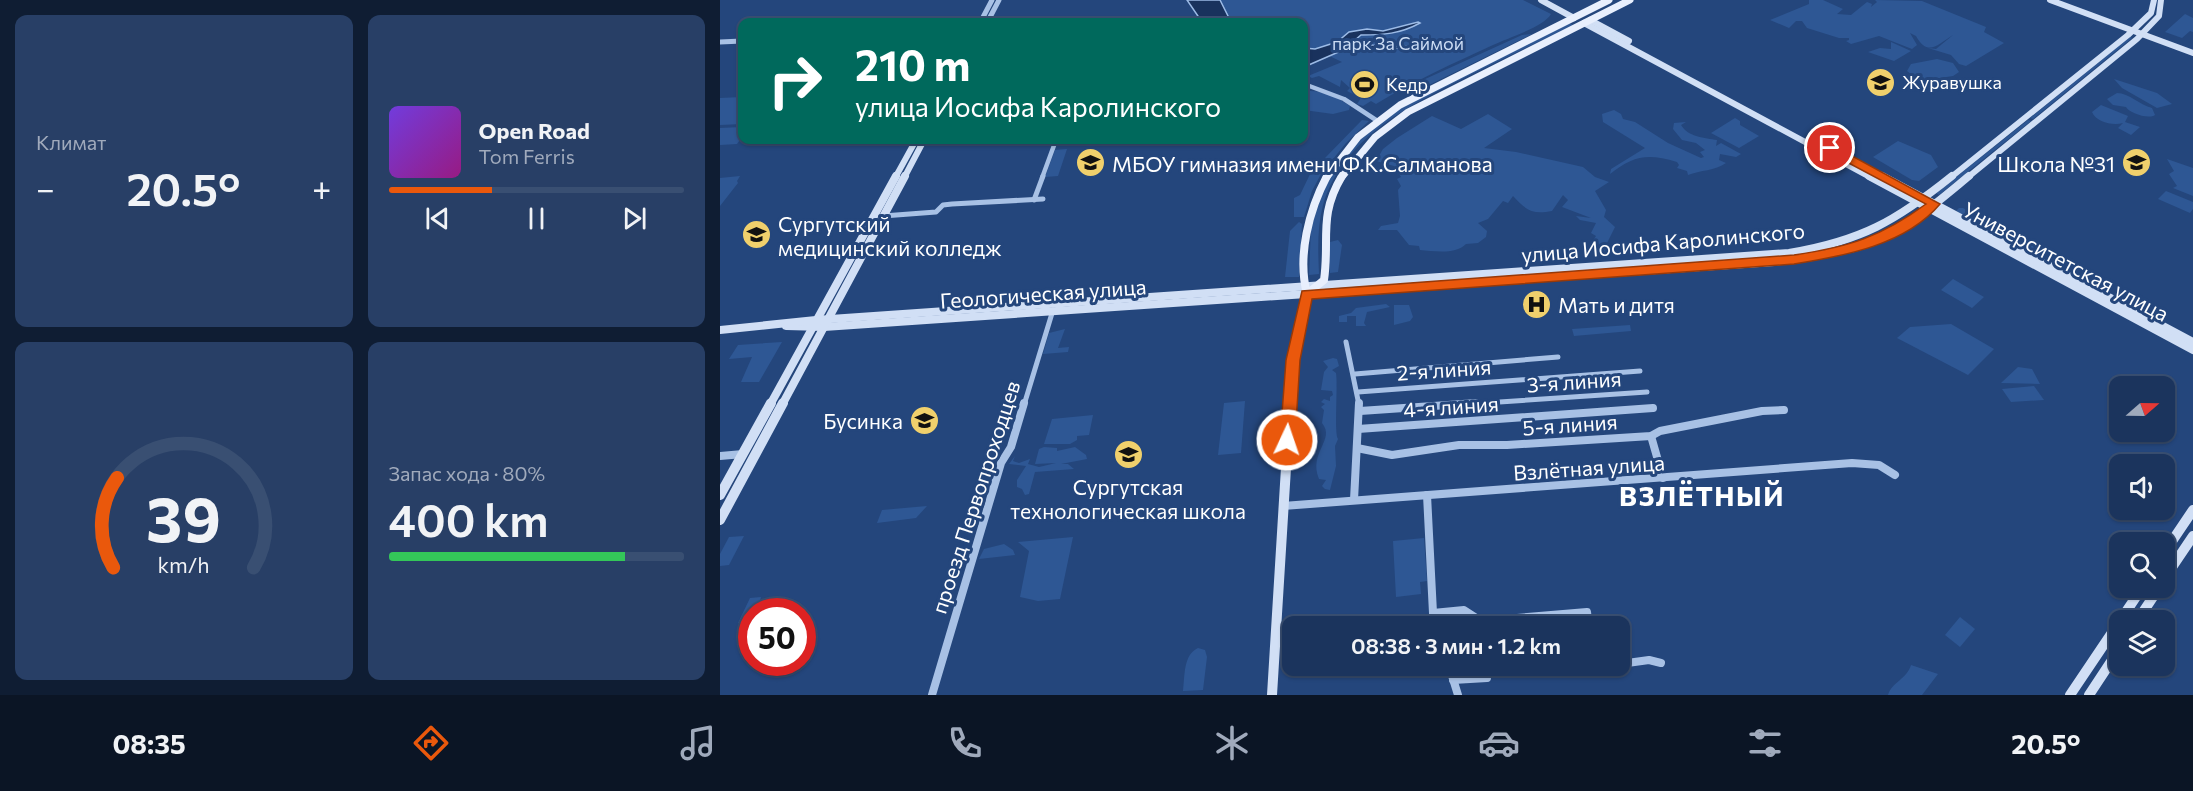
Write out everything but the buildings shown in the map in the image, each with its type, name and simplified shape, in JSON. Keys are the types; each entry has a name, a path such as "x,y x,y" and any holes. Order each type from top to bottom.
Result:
{"main road":[{"name":"Университетская улица","path":"1541,0 1582,19 1921,200 2193,350"},
{"name":"Университетская улица","path":"1551,0 1582,19"},
{"path":"1306,290 1320,285 1325,275 1325,223 1333,195 1346,171 1370,140 1405,113 1582,19 1610,0"},
{"path":"1272,695 1292,369 1306,290 1308,219 1317,192 1345,150 1376,120 1424,92 1582,19 1630,0"},
{"path":"2050,0 2193,53"},
{"name":"улица Иосифа Каролинского","path":"1320,285 1782,254 1832,245 1860,236 1889,223 1921,200 2133,31 2151,13 2154,0"},
{"name":"улица Иосифа Каролинского","path":"1306,290 1794,260 1831,254 1871,242 1900,229 1931,206 2142,34 2159,15 2161,0"},
{"path":"720,495 914,144"},
{"path":"720,520 922,144"},
{"path":"886,192 896,192"},
{"name":"Университетская улица","path":"1931,206 2193,342"},
{"name":"Геологическая улица","path":"826,323 1053,310 1306,290"},
{"name":"Геологическая улица","path":"720,330 1306,290"},
{"path":"2175,537 2193,510"},
{"path":"2175,563 2193,536"},
{"path":"2070,695 2135,598"},
{"path":"2089,695 2109,665"}],"street":[{"path":"985,18 992,0"},
{"path":"987,18 999,0"},
{"path":"720,42 738,41"},
{"path":"1308,86 1344,99 1376,120"},
{"path":"1034,200 1055,144"},
{"path":"883,216 936,212 943,205 952,204 1043,199"},
{"name":"проезд Первопроходцев","path":"932,695 999,469 1011,447 1053,310"},
{"path":"1346,342 1345,348 1355,374 1360,411 1354,500"},
{"path":"1355,374 1558,357"},
{"name":"2-я линия","path":"1358,392 1640,371"},
{"name":"3-я линия","path":"1360,411 1647,392"},
{"name":"4-я линия","path":"1358,429 1653,408"},
{"name":"5-я линия","path":"1357,448 1392,455 1459,445 1507,445 1651,436 1660,431 1742,414 1784,410"},
{"path":"1651,436 1663,478"},
{"path":"720,456 743,454"},
{"name":"Взлётная улица","path":"1282,506 1852,463 1879,465 1895,475"},
{"path":"1427,495 1434,616"},
{"path":"1433,613 1464,610 1473,616"},
{"path":"1519,616 1587,612 1588,616"},
{"path":"1630,663 1649,660 1661,663"},
{"path":"1452,676 1458,695"},
{"path":"1453,680 1487,678"}],"green space":[{"name":"парк За Саймой","path":"1220,0 1523,0 1551,14 1533,28 1435,72 1376,104 1371,101 1363,106 1357,104 1361,98 1347,91 1350,88 1341,80 1340,87 1319,76 1312,78 1308,76 1342,62 1315,49 1308,48 1308,18 1229,18"},
{"path":"1809,0 1823,0 1843,9 1837,14 1851,15 1867,2 1872,4 1871,7 1877,2 1875,0 1922,1 1986,27 1984,32 2004,43 1966,66 1959,64 1951,55 1928,48 1936,49 1953,35 1929,48 1910,33 1917,45 1912,49 1879,36 1851,44 1846,41 1849,38 1839,38 1807,28 1802,21 1796,21 1789,28 1770,20 1809,4"},
{"path":"2185,14 2193,18 2193,32 2190,31 2182,38 2165,32"},
{"path":"1569,23 1573,25 1405,109 1364,140 1333,180 1323,205 1320,222 1319,274 1309,275 1311,228 1324,187 1358,139 1393,111"},
{"path":"1532,34 1421,87 1423,80 1522,35"},
{"path":"2130,37 2132,38 2033,119 2030,118"},
{"path":"1891,42 1911,51 1894,61 1868,52 1880,48 1891,49"},
{"path":"1937,59 1953,63 1959,72 1953,76 1926,80 1936,86 1933,88 1922,83 1925,80 1907,71 1911,64"},
{"path":"2114,79 2157,93 2172,104 2157,108 2122,88"},
{"path":"1308,92 1320,92 1336,98 1350,106 1349,110 1333,114 1308,111"},
{"path":"2117,93 2152,108 2155,115 2143,116 2126,107 2113,105 2107,99"},
{"path":"738,97 738,124 720,125 720,98"},
{"path":"2101,105 2128,116 2125,122 2140,127 2131,135 2118,128 2123,123 2101,121 2092,112"},
{"path":"1614,110 1621,114 1623,119 1635,122 1668,143 1701,158 1704,157 1700,152 1705,150 1696,143 1682,140 1673,129 1674,123 1686,122 1681,125 1688,132 1717,140 1716,146 1721,143 1741,154 1736,157 1720,154 1719,160 1726,163 1717,168 1688,175 1687,171 1677,168 1679,165 1677,162 1649,157 1626,163 1610,174 1611,169 1645,148 1603,122 1602,114"},
{"path":"1488,114 1512,129 1484,148 1516,152 1583,167 1595,177 1609,182 1595,191 1606,210 1604,217 1615,227 1606,245 1609,251 1602,254 1585,252 1596,236 1591,233 1596,223 1580,220 1576,216 1591,218 1562,207 1568,200 1563,195 1552,211 1534,212 1513,196 1508,203 1503,201 1488,219 1478,223 1487,231 1486,237 1478,243 1466,244 1456,250 1420,250 1419,246 1409,245 1397,230 1378,230 1381,226 1398,223 1400,216 1398,190 1401,186 1397,179 1401,177 1394,166 1376,161 1383,149 1432,116 1461,129"},
{"path":"1735,118 1740,121 1740,125 1759,136 1739,148 1711,133"},
{"path":"1362,120 1369,121 1346,143 1325,169 1321,168 1325,158"},
{"path":"2028,120 2031,121 1939,195 1936,193"},
{"path":"738,127 737,144 720,145 720,128"},
{"path":"1898,141 1931,155 1938,167 1919,181 1912,180 1873,157"},
{"path":"1067,149 1058,176 1045,177 1055,150"},
{"path":"2167,159 2193,168 2193,196 2173,188 2177,186 2169,174 2174,171"},
{"path":"1312,170 1321,174 1312,191 1304,217 1294,217 1294,198 1300,195"},
{"path":"740,176 738,183 720,206 720,178"},
{"path":"2166,191 2193,202 2193,209 2190,213 2158,199"},
{"path":"1963,208 2035,247 2030,250 2024,249 1956,211"},
{"path":"1299,222 1302,224 1299,277 1285,277 1290,231"},
{"path":"1338,240 1342,245 1338,272 1330,273 1330,242"},
{"path":"1953,279 1984,297 1972,308 1941,290"},
{"path":"1386,304 1390,307 1367,312 1364,323 1366,326 1356,326 1356,316 1347,316 1347,322 1339,322 1339,316 1351,313 1356,308"},
{"path":"1394,305 1409,305 1413,317 1410,321 1394,325"},
{"path":"1951,324 1994,349 1968,375 1897,338 1910,327"},
{"path":"1630,325 1631,331 1574,336 1572,329"},
{"path":"1065,329 1058,348 1069,347 1068,352 1043,354 1049,333"},
{"path":"782,342 759,382 741,382 752,357 729,359 738,345"},
{"path":"1337,359 1339,366 1332,370 1336,373 1338,439 1335,446 1336,466 1330,490 1322,486 1326,480 1319,479 1317,461 1326,435 1322,423 1324,410 1321,407 1325,404 1321,402 1324,399 1330,401 1333,395 1332,391 1321,390 1324,372 1328,367 1323,361"},
{"path":"2018,367 2032,369 2040,384 2001,383"},
{"path":"2034,386 2044,400 2011,402 2002,389"},
{"path":"1245,401 1241,453 1218,455 1224,403"},
{"path":"1093,415 1089,435 1077,436 1077,440 1070,444 1044,444 1052,419"},
{"path":"1075,447 1086,455 1087,459 1061,464 1068,464 1074,469 1035,472 1029,494 1025,495 1022,489 1017,487 1017,480 1026,466 1009,464 1015,456 1013,461 1019,463 1030,459 1028,464 1039,467 1056,463 1035,464 1039,449 1057,448 1057,451"},
{"path":"927,506 916,518 877,523 882,510"},
{"path":"744,536 729,565 720,566 720,554 729,537"},
{"path":"1073,537 1060,599 1038,601 1020,597 1029,551 1018,542"},
{"path":"1424,538 1427,581 1420,582 1421,594 1396,597 1393,541"},
{"path":"1004,544 1013,550 1015,555 979,559 984,549"},
{"path":"1960,617 1975,629 1960,647 1945,635"},
{"path":"1198,648 1205,650 1207,657 1203,690 1183,691 1187,661 1193,651"},
{"path":"1911,665 1938,674 1922,695 1888,695 1906,674"}],"shaded area":[{"path":"1187,0 1220,0 1229,18 1199,18"},
{"path":"1420,23 1398,32 1361,35 1354,41 1377,45 1426,46 1459,41 1438,47 1343,50 1308,65 1308,48 1315,49 1337,42 1349,32 1367,29 1383,31"}],"place":[{"name":"Журавушка","path":"1881,82"},
{"name":"Кедр","path":"1365,84"},
{"name":"МБОУ гимназия имени Ф.К.Салманова","path":"1091,163"},
{"name":"Школа №31","path":"2136,163"},
{"name":"Сургутский медицинский колледж","path":"757,235"},
{"name":"Мать и дитя","path":"1537,304"},
{"name":"Бусинка","path":"924,420"},
{"name":"Сургутская технологическая школа","path":"1128,455"}],"district":[{"name":"ВЗЛЁТНЫЙ","path":"1702,495"}],"route":[{"path":"1287,440 1294,349 1307,294 1794,260 1831,254 1882,238 1900,229 1934,204 1830,148"}]}
